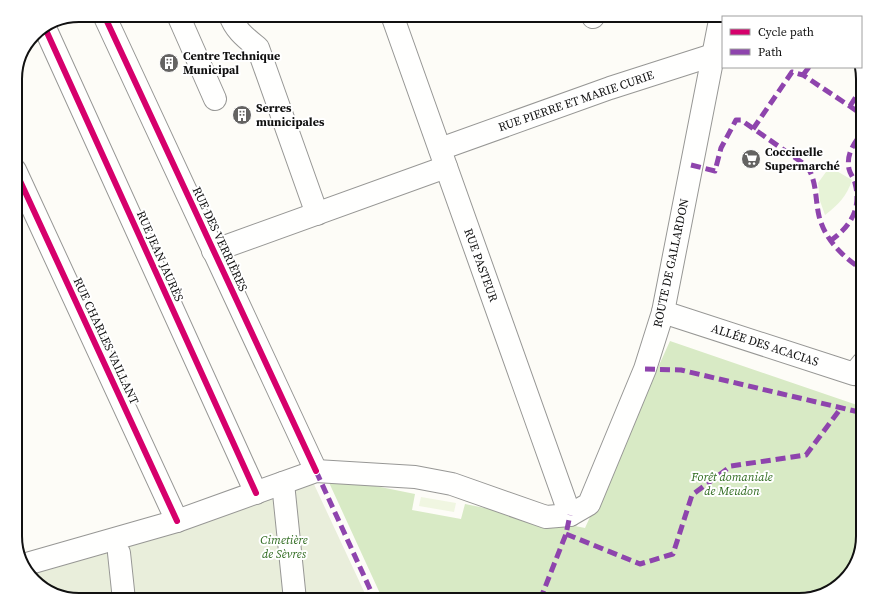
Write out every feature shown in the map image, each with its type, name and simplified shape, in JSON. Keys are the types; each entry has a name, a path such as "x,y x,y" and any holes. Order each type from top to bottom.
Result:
{"street":[{"name":"RUE DES VERRIÈRES","path":"107,22 316,472"},
{"path":"181,22 215,99"},
{"path":"233,22 243,35 258,48 317,214"},
{"name":"RUE PASTEUR","path":"394,22 570,515"},
{"name":"ROUTE DE GALLARDON","path":"570,515 589,504 645,369 663,312 720,22"},
{"name":"RUE JEAN JAURÈS","path":"47,32 256,493"},
{"name":"RUE PIERRE ET MARIE CURIE","path":"213,251 317,214 443,158 610,88 713,55"},
{"name":"RUE CHARLES VAILLANT","path":"22,185 177,521"},
{"name":"ALLÉE DES ACACIAS","path":"663,312 854,374 856,372"},
{"path":"29,563 177,521 316,472 415,477 452,484 546,517 570,515"},
{"path":"283,483 294,593"},
{"path":"119,553 123,593"}],"green space":[{"path":"835,170 852,180 848,191 842,200 825,215 820,201 818,183 826,172"},
{"name":"Forêt domaniale de Meudon","path":"670,341 856,405 855,547 850,561 837,579 821,589 806,593 380,593 326,476 415,494 412,510 461,519 465,504 585,528"},
{"name":"Cimetière de Sèvres","path":"312,480 365,593 79,593 68,592 54,587 41,579 34,570"},
{"path":"421,497 456,503 454,512 419,506"}],"marked path":[{"path":"803,75 808,68"},
{"path":"753,129 792,72 803,75 856,110"},
{"path":"850,106 856,97"},
{"path":"691,165 715,171 721,148 736,120 741,120 807,166 813,178 819,216 822,225 830,240 842,254 856,264"},
{"path":"856,142 850,154 848,164 856,188"},
{"path":"830,241 849,223 856,205"},
{"path":"645,369 681,370 856,411"},
{"path":"566,534 640,564 673,554 692,495 731,466 806,455 841,408"},
{"path":"316,471 372,593"},
{"path":"543,593 566,534 570,515"}],"cycle path":[{"path":"107,22 316,471"},
{"path":"47,32 256,493"},
{"path":"22,185 177,521"}],"place":[{"name":"Centre Technique Municipal","path":"169,63"},
{"name":"Serres municipales","path":"242,115"},
{"name":"Coccinelle Supermarché","path":"751,159"}]}
